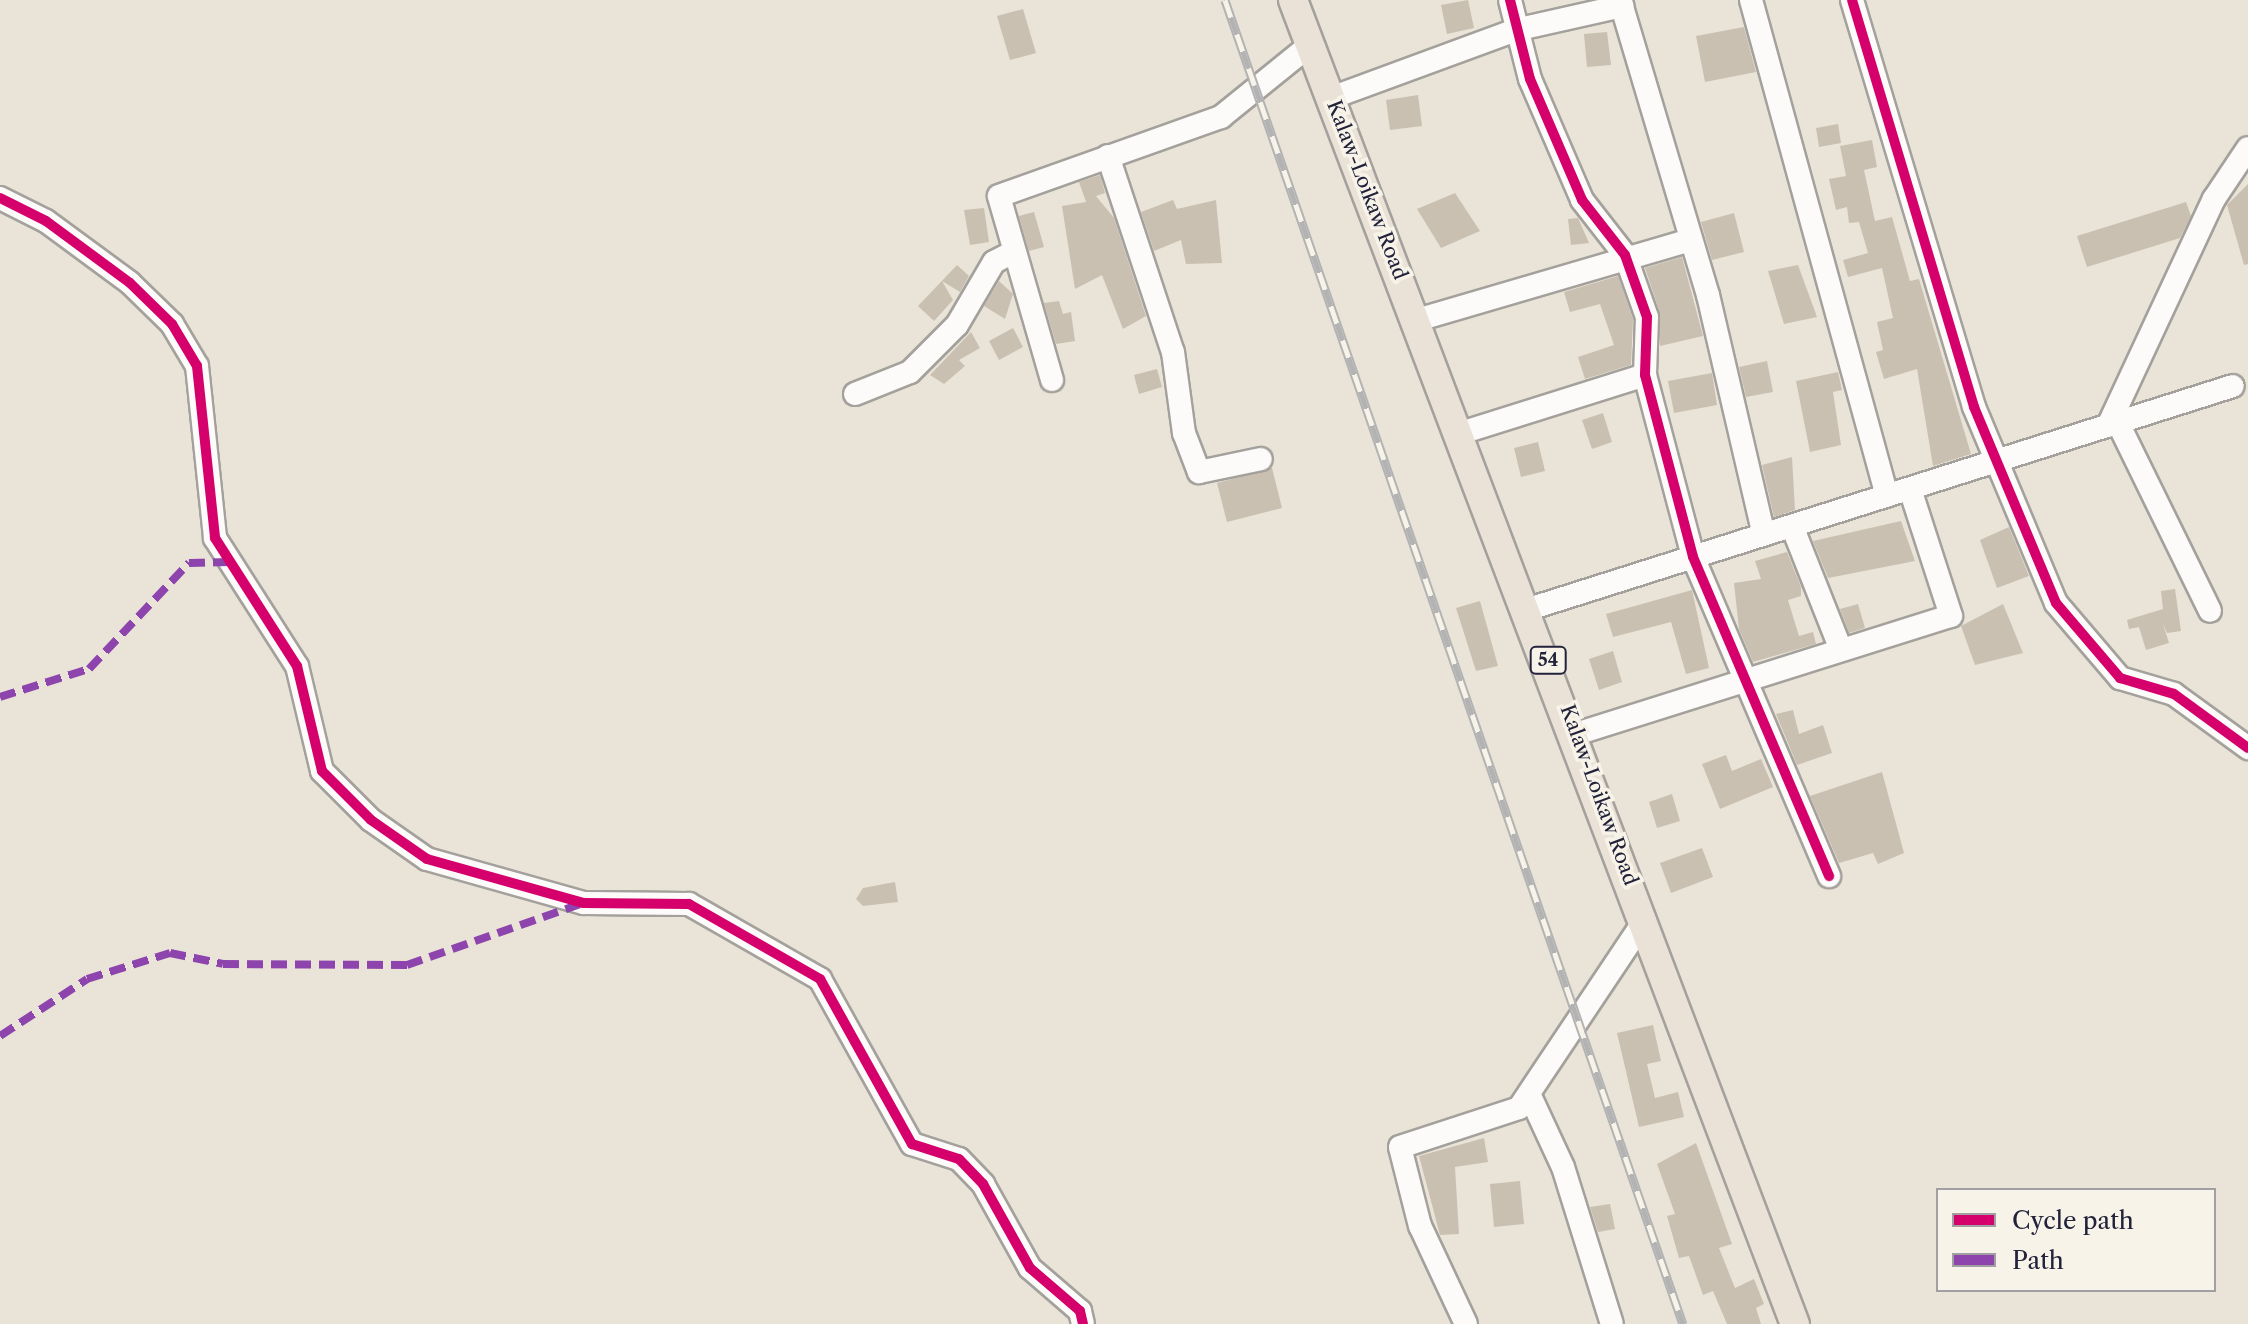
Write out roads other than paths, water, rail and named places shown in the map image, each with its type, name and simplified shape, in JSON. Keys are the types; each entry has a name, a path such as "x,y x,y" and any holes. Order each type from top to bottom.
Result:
{"main road":[{"name":"Kalaw-Loikaw Road","path":"1293,0 1529,609 1795,1324"}],"street":[{"path":"1510,0 1530,79 1582,200 1625,255 1647,317 1645,375 1693,557 1829,876"},
{"path":"1751,0 1887,496"},
{"path":"1852,0 1941,309 2065,614 2120,678 2174,694 2234,730 2248,748"},
{"path":"1331,98 1519,29 1621,3 1691,240 1764,535"},
{"path":"1052,380 1012,253 999,196 1221,117 1310,45"},
{"path":"2113,424 2214,199 2248,148"},
{"path":"1108,156 1173,352 1184,433 1199,472 1261,459"},
{"path":"0,198 46,221 130,283 172,324 197,366 215,538 297,666 322,771 371,820 427,859 584,903 689,904 820,979 912,1144 959,1159 983,1184 1030,1268 1080,1311 1083,1324"},
{"path":"1417,320 1625,255 1691,240"},
{"path":"855,394 910,372 957,325 994,262 1012,253"},
{"path":"1461,433 1645,375"},
{"path":"1529,609 2233,386"},
{"path":"2113,424 2210,611"},
{"path":"1576,734 1951,616 1910,489"},
{"path":"1792,526 1841,650"},
{"path":"1466,1324 1420,1226 1400,1147 1506,1115 1530,1096 1645,920"},
{"path":"1530,1096 1563,1167 1612,1324"}],"railway":[{"path":"1225,0 1683,1324"}]}
